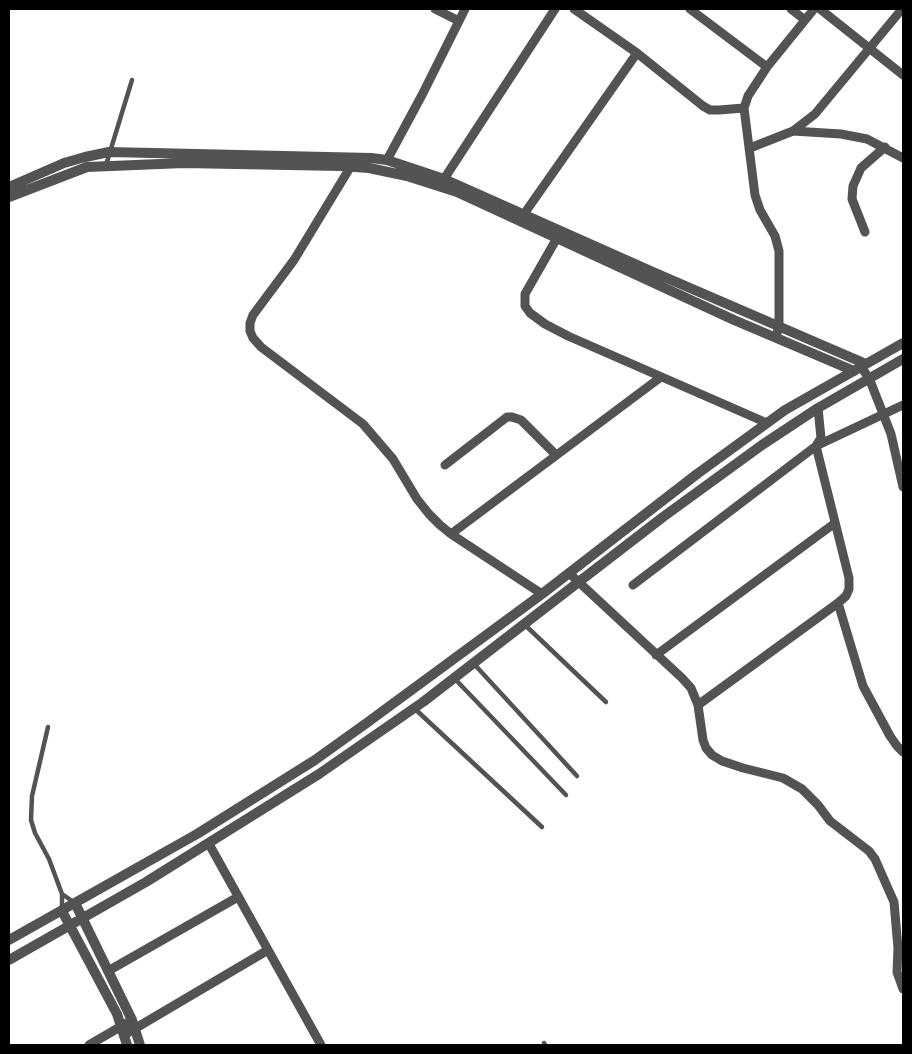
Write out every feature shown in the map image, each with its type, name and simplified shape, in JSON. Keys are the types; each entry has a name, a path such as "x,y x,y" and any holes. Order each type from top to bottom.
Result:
{"street":[{"path":"435,9 459,21"},
{"path":"387,160 465,9"},
{"path":"444,179 556,9"},
{"path":"574,9 637,53 703,106 710,110 744,108"},
{"path":"690,9 767,67"},
{"path":"791,9 805,20"},
{"path":"776,338 779,326 779,251 775,236 760,210 755,195 744,108 748,96 767,67 814,9"},
{"path":"820,9 903,75"},
{"path":"750,148 793,131 815,114 902,9"},
{"path":"524,214 637,53"},
{"path":"793,131 867,138 903,158"},
{"path":"864,232 852,199 853,186 861,168 885,147"},
{"path":"9,187 64,163 109,152 351,157 387,160 444,179 779,326 860,367 869,378 891,434 903,487"},
{"path":"9,197 87,167 184,163 351,166 368,168 407,176 457,192 734,320 776,338 860,367"},
{"path":"351,166 294,260 253,315 250,323 250,331 253,338 261,347 363,424 393,459 429,514 451,534 542,594"},
{"path":"557,238 525,294 525,306 530,313 545,324 568,336 767,423"},
{"path":"9,940 197,834 314,760 542,594 697,474 767,423 812,394 903,343"},
{"path":"9,960 83,919 209,844 319,774 414,708 578,582 762,445 818,408 903,358"},
{"path":"451,534 661,377"},
{"path":"633,585 816,446 831,437 903,405"},
{"path":"698,704 838,603 846,596 849,589 849,578 816,446 821,438 818,408"},
{"path":"445,465 507,417 521,420 556,455"},
{"path":"656,654 835,523"},
{"path":"569,573 691,688 698,704 703,740 706,748 712,755 722,761 743,768 783,778 802,789 818,805 830,821 862,844 875,859 894,902 896,911 898,972 903,989"},
{"path":"838,603 863,686 890,736 903,752"},
{"path":"209,844 321,1045"},
{"path":"108,971 238,897"},
{"path":"75,903 134,1025 140,1045"},
{"path":"62,911 117,1014 127,1045"},
{"path":"88,1045 134,1025 268,950"}],"lane":[{"path":"105,166 132,80"},
{"path":"524,624 606,702"},
{"path":"473,663 577,776"},
{"path":"454,678 566,795"},
{"path":"414,708 542,827"},
{"path":"48,728 32,796 31,820 62,894 62,911"},
{"path":"62,894 75,903"}]}
